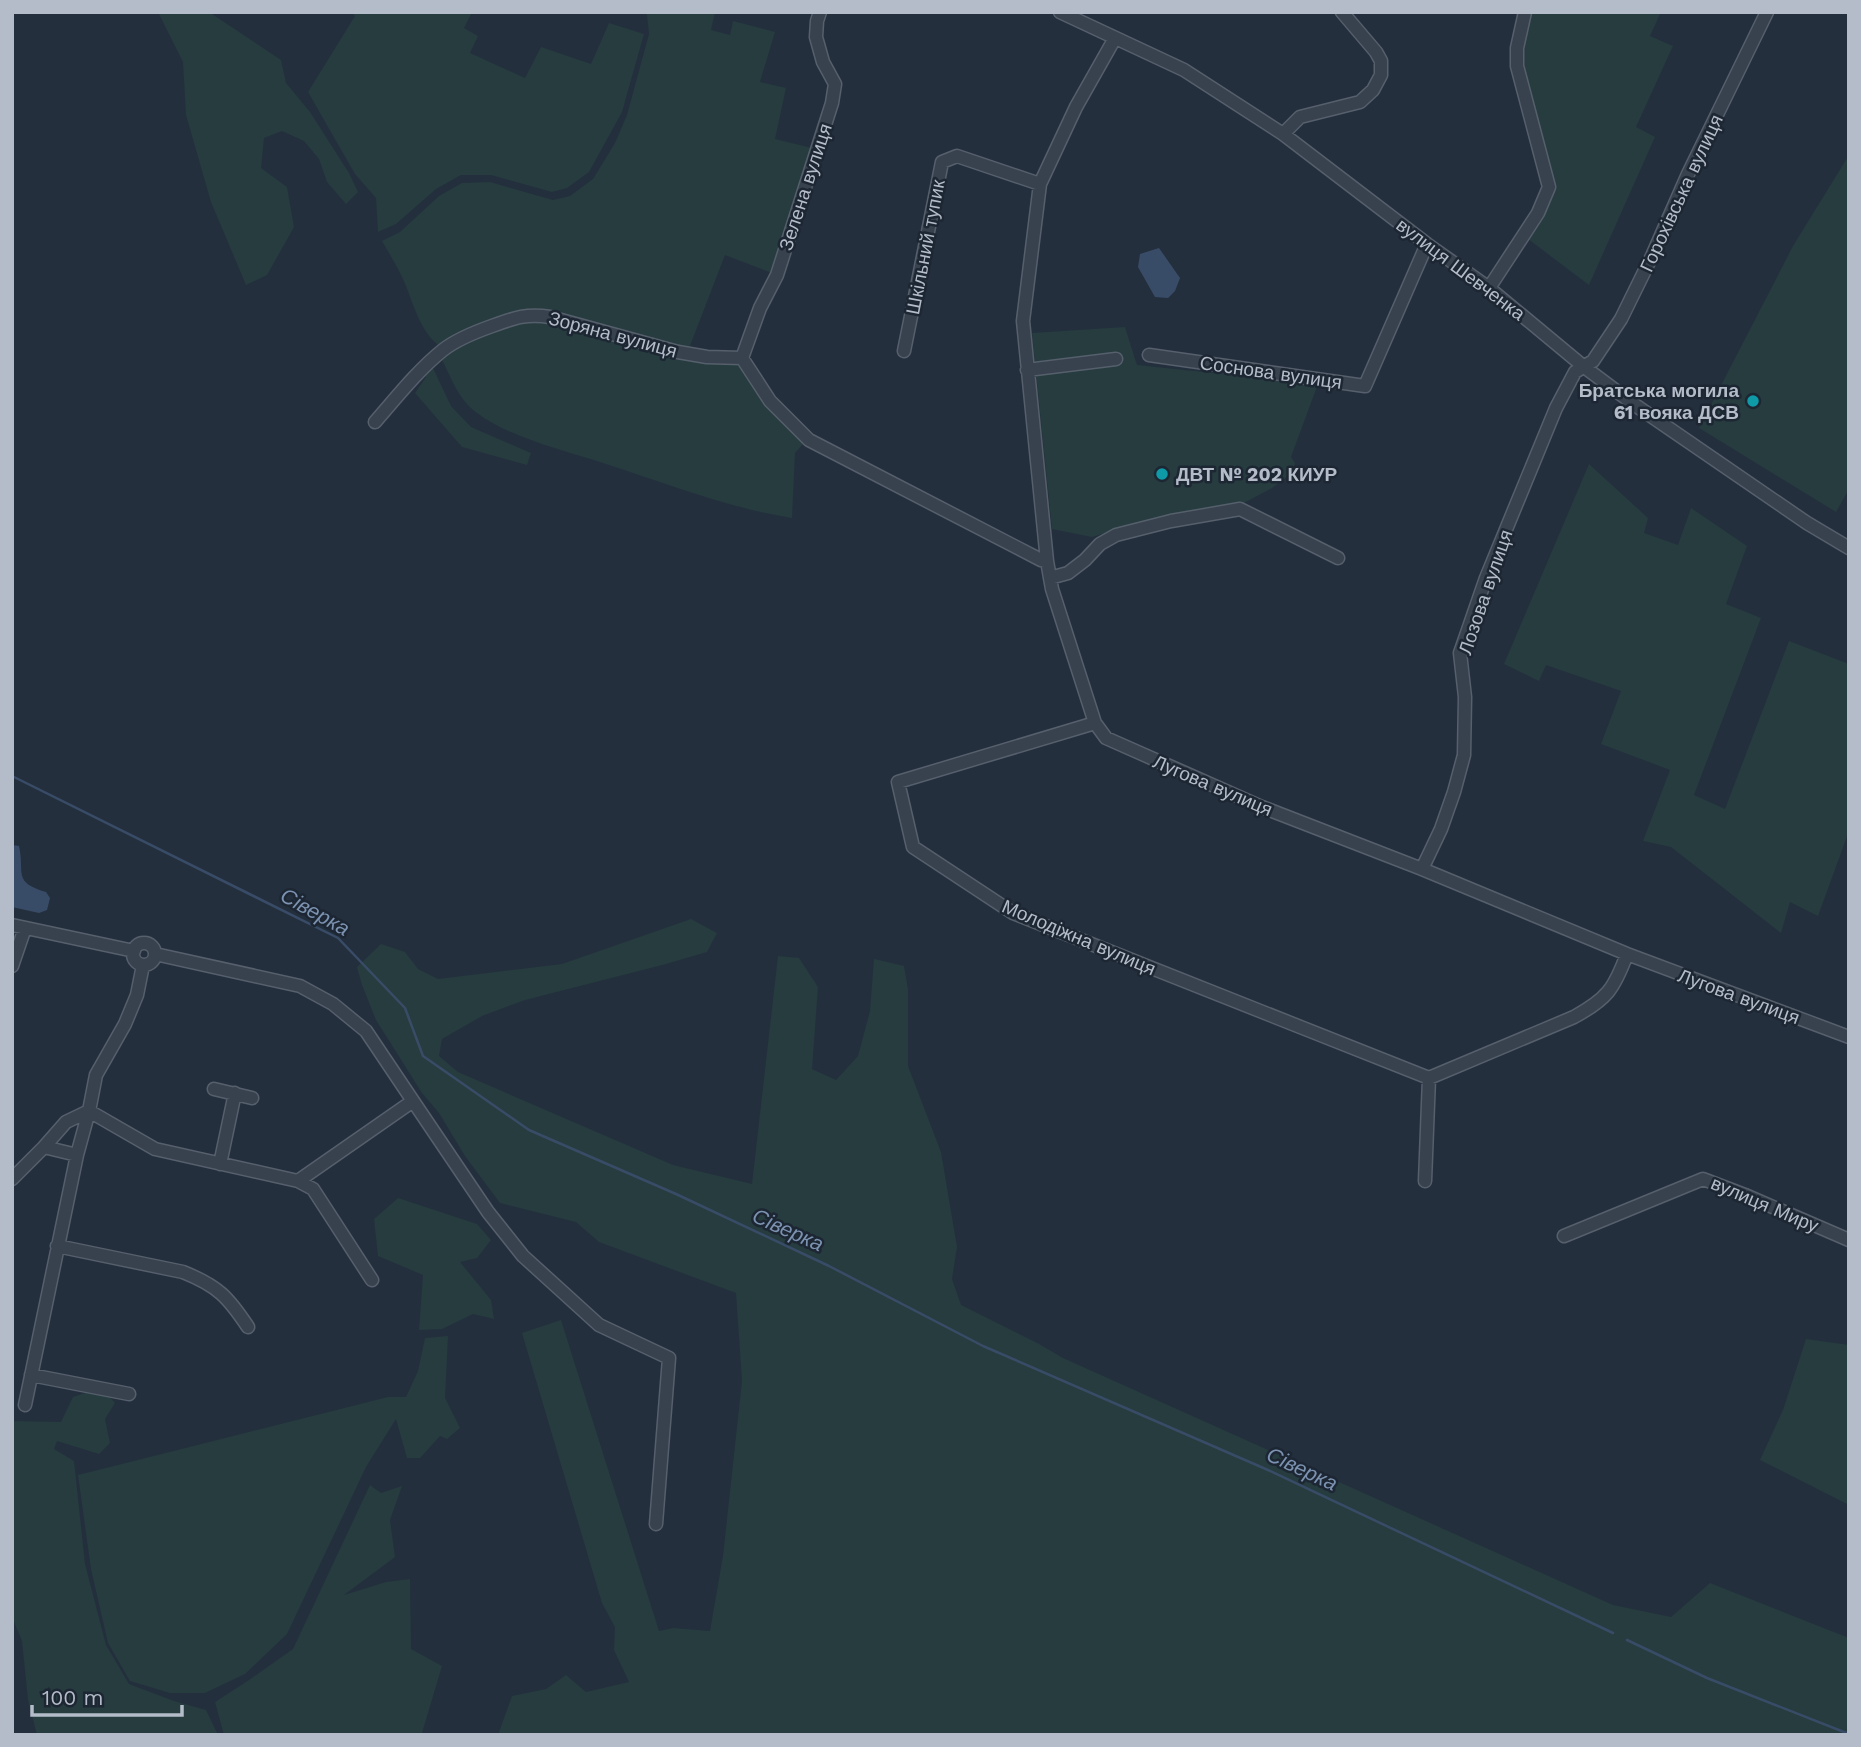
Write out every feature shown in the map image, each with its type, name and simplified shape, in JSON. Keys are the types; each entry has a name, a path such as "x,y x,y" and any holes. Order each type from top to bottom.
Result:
{"street":[{"name":"Зелена вулиця","path":"742,358 760,308 777,275 832,103 835,84 823,62 816,37 820,12"},
{"name":"вулиця Шевченка","path":"1060,12 1091,18 1115,38 1184,70 1283,134 1489,288 1583,366 1689,443 1807,523 1849,548"},
{"path":"1283,134 1300,117 1360,102 1373,90 1381,75 1381,61 1376,52 1342,12"},
{"path":"1489,288 1538,213 1549,187 1517,66 1517,48 1525,12"},
{"name":"Горохівська вулиця","path":"1583,366 1592,362 1622,318 1767,12"},
{"path":"1096,723 1052,589 1023,321 1040,184 1076,107 1115,38"},
{"name":"Шкільний тупик","path":"904,351 942,162 957,156 1040,184"},
{"name":"Соснова вулиця","path":"1149,355 1364,386 1427,244"},
{"name":"Зоряна вулиця","path":"375,422 444,349 468,335 516,317 535,314 678,352 707,357 742,358"},
{"path":"742,358 770,401 808,440 1047,561"},
{"path":"1027,370 1116,359"},
{"name":"Лозова вулиця","path":"1422,869 1441,829 1464,755 1465,697 1460,653 1486,578 1556,408 1575,372 1583,366"},
{"path":"1051,578 1068,573 1085,561 1100,544 1116,534 1240,509 1338,558"},
{"name":"Лугова вулиця","path":"1096,723 1105,738 1262,807 1422,869 1627,954 1849,1037"},
{"name":"Молодіжна вулиця","path":"1096,723 898,782 913,847 1013,913 1429,1078"},
{"path":"12,966 18,927 134,951"},
{"path":"147,943 153,947 155,954 153,961 143,965 134,958 134,951 137,946 147,943"},
{"path":"155,954 300,986 333,1004 366,1031 488,1212 523,1256 599,1325 669,1358 656,1524"},
{"path":"1425,1181 1429,1078 1597,1005 1615,983 1627,954"},
{"path":"25,1405 96,1075 125,1024 137,995 143,965"},
{"path":"214,1089 252,1098"},
{"path":"220,1164 235,1093"},
{"path":"298,1181 413,1101"},
{"path":"12,1179 66,1122 89,1111"},
{"path":"89,1111 155,1149 298,1181 313,1189 372,1280"},
{"path":"44,1147 77,1154"},
{"name":"вулиця Миру","path":"1564,1236 1703,1179 1849,1240"},
{"path":"57,1247 183,1272 202,1279 226,1298 248,1327"},
{"path":"31,1375 129,1394"}],"green space":[{"path":"158,12 209,12 281,60 286,83 310,112 358,192 346,204 327,182 319,159 304,141 282,131 264,138 261,168 287,187 294,227 267,275 246,285 211,202 186,115 183,62"},
{"path":"351,12 472,12 464,28 478,36 470,53 525,78 541,47 591,64 609,23 644,34 622,112 589,172 567,188 552,192 491,175 461,175 436,189 396,224 378,232 376,198 355,174 308,92 355,16"},
{"path":"645,12 715,12 711,30 730,35 733,21 775,32 760,82 786,88 775,139 816,149 777,275 725,255 688,351 742,358 804,443 795,453 792,518 698,495 505,430 470,407 456,388 442,360 433,368 451,406 471,427 531,453 527,465 462,447 415,393 426,377 422,370 444,349 423,327 396,264 382,241 400,232 439,196 462,183 490,182 553,200 570,196 593,179 615,143 627,115 649,34"},
{"path":"1525,12 1661,12 1650,36 1673,46 1636,127 1655,137 1589,285 1524,236 1549,187 1517,48"},
{"path":"1849,155 1849,489 1836,512 1699,428 1793,246"},
{"path":"1125,327 1137,365 1318,384 1291,457 1295,463 1292,473 1272,488 1242,504 1170,514 1092,537 1052,529 1032,333"},
{"path":"1589,464 1648,518 1644,533 1678,545 1691,508 1747,546 1726,604 1761,618 1694,795 1725,809 1789,641 1849,664 1849,831 1818,916 1790,902 1781,933 1671,847 1643,841 1670,770 1601,744 1621,691 1546,665 1539,681 1504,664"},
{"path":"691,919 717,933 707,952 525,1000 482,1016 442,1039 439,1056 458,1072 673,1165 752,1184 778,956 799,958 818,987 812,1069 836,1080 858,1056 870,1011 874,959 904,966 908,989 908,1066 941,1152 957,1247 952,1279 961,1305 1063,1358 1613,1605 1671,1617 1710,1583 1849,1638 1849,1735 498,1735 512,1696 546,1689 566,1675 586,1692 629,1682 614,1650 615,1627 602,1603 522,1333 561,1320 659,1631 673,1628 710,1631 723,1556 742,1381 736,1293 599,1242 576,1222 500,1203 465,1156 439,1113 422,1093 376,1020 357,967 381,944 405,952 418,969 438,979 562,964"},
{"path":"398,1198 477,1224 491,1240 477,1258 460,1262 491,1300 494,1319 473,1314 442,1329 419,1330 423,1275 378,1256 374,1219"},
{"path":"448,1336 445,1398 460,1428 447,1439 440,1436 420,1458 407,1458 396,1419 366,1467 287,1634 245,1674 205,1693 170,1693 130,1681 108,1643 91,1569 78,1475 388,1397 406,1397 418,1371 425,1338"},
{"path":"1806,1339 1849,1345 1849,1505 1760,1460 1783,1410"},
{"path":"88,1392 107,1394 115,1403 105,1419 110,1443 99,1454 57,1441 54,1449 74,1461 85,1564 106,1645 129,1684 206,1710 218,1735 37,1735 28,1700 22,1641 12,1617 12,1421 61,1422 73,1397"},
{"path":"370,1485 381,1493 402,1486 390,1520 395,1557 344,1595 386,1582 410,1579 411,1649 442,1666 422,1733 224,1735 215,1702 293,1649"}],"water":[{"path":"1159,248 1180,278 1175,291 1168,298 1155,297 1138,267 1140,254"},
{"path":"12,845 19,846 24,880 46,892 50,898 47,910 39,913 12,907"}],"waterway":[{"name":"Сіверка","path":"12,776 338,938 405,1008 423,1056 529,1130 676,1194 829,1266 983,1346 1268,1470 1613,1633"},
{"name":"Сіверка","path":"1627,1640 1707,1678 1849,1734"}],"place":[{"name":"Братська могила 61 вояка ДСВ","path":"1753,401"},
{"name":"ДВТ № 202 КИУР","path":"1162,474"}]}
